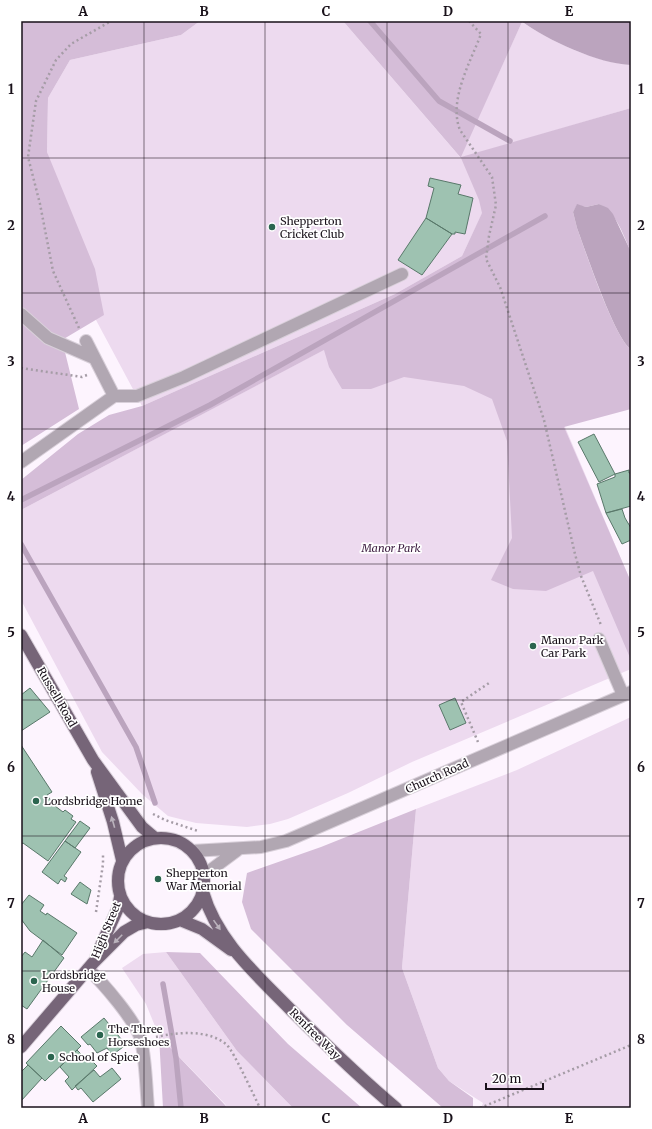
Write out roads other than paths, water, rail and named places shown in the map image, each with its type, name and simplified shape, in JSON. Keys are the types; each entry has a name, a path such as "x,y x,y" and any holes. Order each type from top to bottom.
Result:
{"main road":[{"name":"Russell Road","path":"21,635 93,760 142,827 155,838"},
{"name":"Russell Road","path":"93,760 113,822 122,860"},
{"path":"155,838 170,839 182,843 192,851 199,860 204,875 203,892 198,904 190,913 180,920 170,923 148,922 136,916 126,906 120,897 119,884 122,860 129,852 142,842 155,838"},
{"name":"Renfree Way","path":"203,892 212,918 238,955 350,1069 396,1108"},
{"name":"High Street","path":"90,966 118,908 120,897"},
{"name":"Renfree Way","path":"180,920 202,929 238,955"},
{"name":"High Street","path":"21,1047 90,966 124,932 136,925 148,922"}],"street":[{"path":"21,462 114,396 137,396 184,377 402,274"},
{"path":"21,314 48,338 94,358"},
{"path":"86,341 114,396"},
{"path":"602,635 627,694"},
{"name":"Church Road","path":"192,851 261,847 286,841 627,694"},
{"path":"204,875 240,848"},
{"path":"90,966 136,1029 141,1040 148,1108"}],"waterway":[{"path":"370,21 439,101 510,141"},
{"path":"21,500 210,405 545,216"},
{"path":"21,544 136,747 155,803"},
{"path":"163,984 176,1058 181,1108"}],"place":[{"name":"Shepperton Cricket Club","path":"272,227"},
{"name":"Manor Park Car Park","path":"533,646"},
{"name":"Lordsbridge Home","path":"36,801"},
{"name":"Shepperton War Memorial","path":"158,879"},
{"name":"Lordsbridge House","path":"34,981"},
{"name":"The Three Horseshoes","path":"100,1035"},
{"name":"School of Spice","path":"51,1057"}],"park label":[{"name":"Manor Park","path":"391,548"}]}
